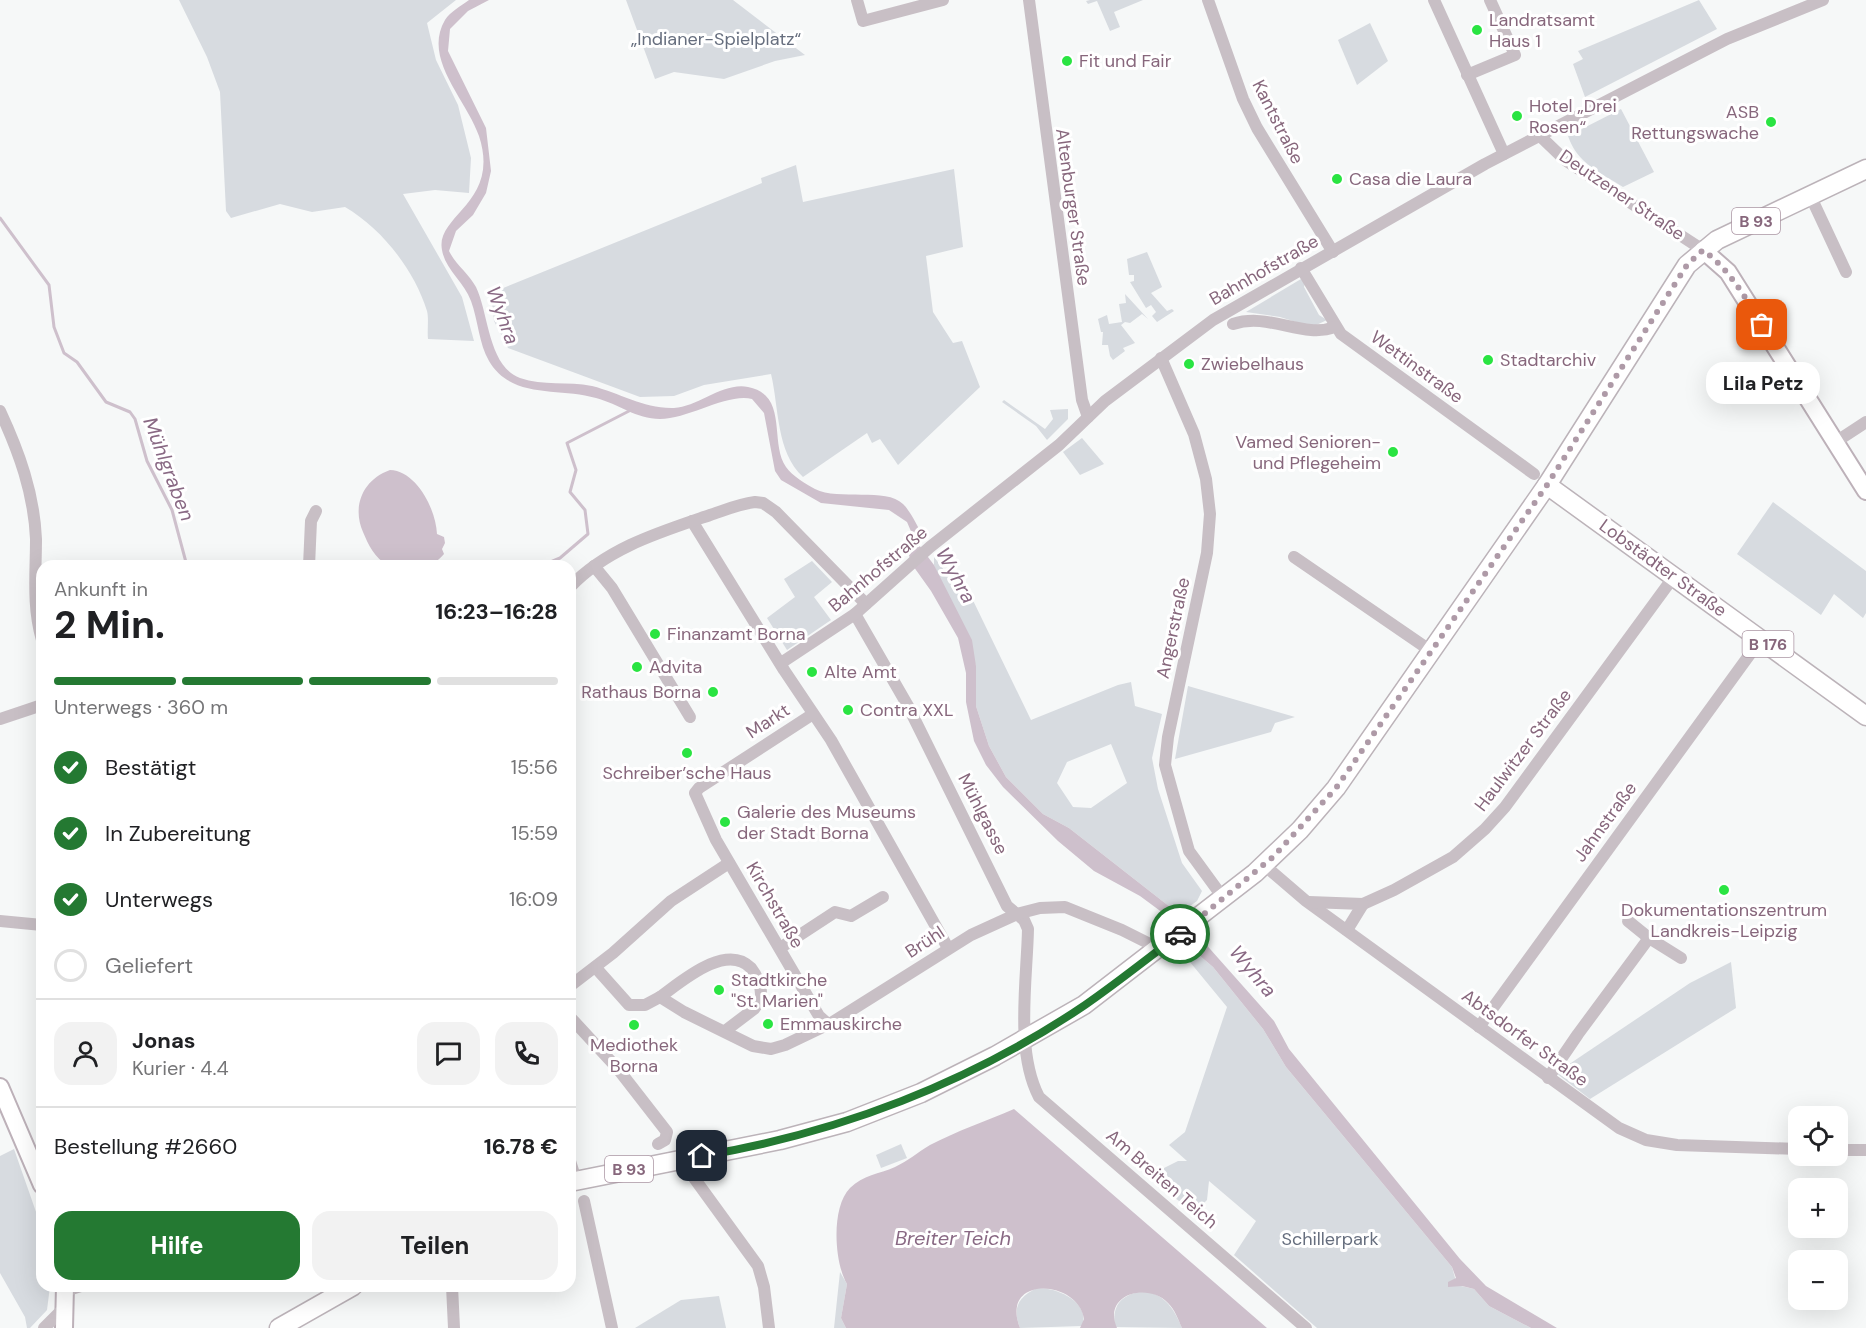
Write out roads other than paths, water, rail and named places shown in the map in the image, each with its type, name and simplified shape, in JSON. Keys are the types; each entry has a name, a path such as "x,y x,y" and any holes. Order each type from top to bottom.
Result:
{"main road":[{"name":"B 93","path":"576,1180 780,1140 865,1115 940,1084 1026,1040 1084,1005 1224,899 1264,865 1336,788 1431,651 1540,480 1677,279 1703,250 1717,240 1866,169"},
{"name":"Deutzener Straße","path":"1703,250 1728,272 1866,491"},
{"name":"Lobstädter Straße","path":"1540,480 1866,716"},
{"path":"0,1087 36,1171"},
{"path":"279,1328 337,1292"},
{"path":"64,1328 65,1294"}],"street":[{"path":"857,0 863,21 943,0"},
{"name":"Altenburger Straße","path":"1029,0 1059,244 1082,400 1088,417"},
{"name":"Kantstraße","path":"1208,0 1243,99 1257,128 1332,252"},
{"path":"1434,0 1504,154"},
{"path":"1467,75 1515,55 1490,0"},
{"name":"Bahnhofstraße","path":"781,663 855,614 930,547 1059,445 1088,417 1161,358 1213,320 1504,154 1727,39 1823,0"},
{"name":"Deutzener Straße","path":"1540,136 1565,160 1703,250"},
{"path":"1810,195 1846,272"},
{"name":"Wettinstraße","path":"1301,268 1335,327 1348,340 1540,480"},
{"path":"1233,324 1251,320 1278,322 1320,333 1335,327"},
{"name":"Angerstraße","path":"1161,358 1194,434 1206,479 1210,514 1207,553 1168,737 1165,765 1189,851 1224,899"},
{"path":"0,411 22,464 32,503 36,540 36,608"},
{"path":"1834,443 1866,422"},
{"path":"576,582 594,566 617,551 692,521 746,503 763,503 776,513 866,604"},
{"path":"309,560 311,521 316,511"},
{"name":"Markt","path":"692,521 813,714 699,788 695,793 697,800"},
{"path":"1294,557 1431,651"},
{"path":"594,566 612,588 690,717"},
{"name":"Haulwitzer Straße","path":"1306,902 1363,904 1444,863 1485,830 1505,807 1674,575"},
{"name":"Mühlgasse","path":"855,614 904,698 1006,906 1017,914 1028,929 1026,1040"},
{"name":"Jahnstraße","path":"1479,1027 1761,639"},
{"path":"0,719 36,709"},
{"path":"813,714 831,740 948,948"},
{"name":"Kirchstraße","path":"697,800 729,863 819,1016 828,1024"},
{"path":"576,979 596,968 671,901 729,863"},
{"name":"Abtsdorfer Straße","path":"1264,865 1306,902 1619,1128 1646,1140 1688,1146 1788,1149"},
{"path":"780,948 835,912 851,916 883,897"},
{"path":"1347,930 1363,904"},
{"name":"Brühl","path":"660,997 684,1012 753,1046 771,1049 809,1035 874,998 948,948 1017,914 1049,907 1065,907 1148,943 1154,952"},
{"path":"0,921 36,924"},
{"path":"1628,921 1649,938 1681,958"},
{"path":"1548,1078 1649,938"},
{"path":"596,968 629,1005 645,1005 660,997 686,977 710,964 737,959 746,964 759,981 761,999 754,1009 725,1031"},
{"path":"576,1024 618,1070 667,1132 665,1140 658,1144"},
{"name":"Am Breiten Teich","path":"1026,1040 1028,1066 1039,1097 1306,1328"},
{"path":"1848,1150 1866,1150"},
{"path":"681,1160 758,1266 764,1287 769,1328"},
{"path":"584,1201 612,1328"},
{"path":"452,1292 454,1328"},
{"path":"44,1328 65,1294"}],"water":[{"path":"469,0 489,0 468,11 450,29 448,51 486,128 491,171 486,193 473,215 456,231 449,251 476,287 495,351 501,363 509,372 520,378 547,383 592,386 663,408 683,407 729,388 748,387 761,392 769,400 774,410 781,457 795,477 825,492 885,496 903,504 925,538 919,545 934,565 972,640 976,666 976,706 989,746 1006,777 1043,814 1069,828 1179,914 1274,1021 1289,1049 1460,1259 1486,1286 1557,1328 1531,1328 1489,1306 1474,1289 1462,1286 1448,1287 1448,1282 1456,1278 1452,1267 1286,1067 1263,1029 1213,967 1193,950 1163,913 1140,896 1094,871 1058,841 1003,787 986,765 974,741 966,702 966,673 958,638 931,591 911,563 909,555 913,536 907,522 889,510 821,503 781,480 775,471 764,413 752,399 731,400 671,418 643,417 596,398 523,387 510,382 489,361 468,294 447,263 442,250 442,238 448,227 475,192 482,177 483,159 479,136 442,64 439,50 439,35 445,20"},
{"path":"390,470 400,472 409,477 423,493 433,514 437,534 444,537 445,543 442,549 444,554 437,560 380,560 372,551 360,523 359,504 366,487"},
{"name":"Breiter Teich","path":"1014,1109 1267,1328 1182,1328 1168,1303 1149,1293 1139,1293 1129,1295 1116,1307 1114,1316 1117,1328 1080,1328 1084,1319 1079,1306 1069,1296 1056,1290 1042,1289 1029,1291 1020,1299 1016,1311 1020,1328 846,1328 841,1318 847,1284 839,1262 836,1235 840,1208 850,1188 866,1177 900,1165 940,1140"}],"waterway":[{"name":"Mühlgraben","path":"0,218 49,285 54,327 64,353 77,362 106,402 130,412 135,419 147,461 172,510 185,560"},
{"name":"Mühlgraben","path":"555,560 588,534 585,510 570,492 576,470 567,443 631,410"}],"place":[{"name":"Landratsamt Haus 1","path":"1477,30"},
{"name":"Fit und Fair","path":"1067,61"},
{"name":"Hotel „Drei Rosen“","path":"1517,116"},
{"name":"ASB Rettungswache","path":"1771,122"},
{"name":"Casa die Laura","path":"1337,179"},
{"name":"Lila Petz","path":"1762,325"},
{"name":"Stadtarchiv","path":"1488,360"},
{"name":"Zwiebelhaus","path":"1189,364"},
{"name":"Vamed Senioren- und Pflegeheim","path":"1393,452"},
{"name":"Finanzamt Borna","path":"655,634"},
{"name":"Advita","path":"637,667"},
{"name":"Alte Amt","path":"812,672"},
{"name":"Rathaus Borna","path":"713,692"},
{"name":"Contra XXL","path":"848,710"},
{"name":"Schreiber’sche Haus","path":"687,753"},
{"name":"Galerie des Museums der Stadt Borna","path":"725,822"},
{"name":"Dokumentationszentrum Landkreis-Leipzig","path":"1724,890"},
{"name":"Stadtkirche \"St. Marien\"","path":"719,990"},
{"name":"Emmauskirche","path":"768,1024"},
{"name":"Mediothek Borna","path":"634,1025"}],"park label":[{"name":"„Indianer-Spielplatz“","path":"716,39"},
{"name":"Schillerpark","path":"1330,1239"}],"water label":[{"name":"Wyhra","path":"503,315"},
{"name":"Wyhra","path":"956,575"},
{"name":"Wyhra","path":"1253,971"}]}
